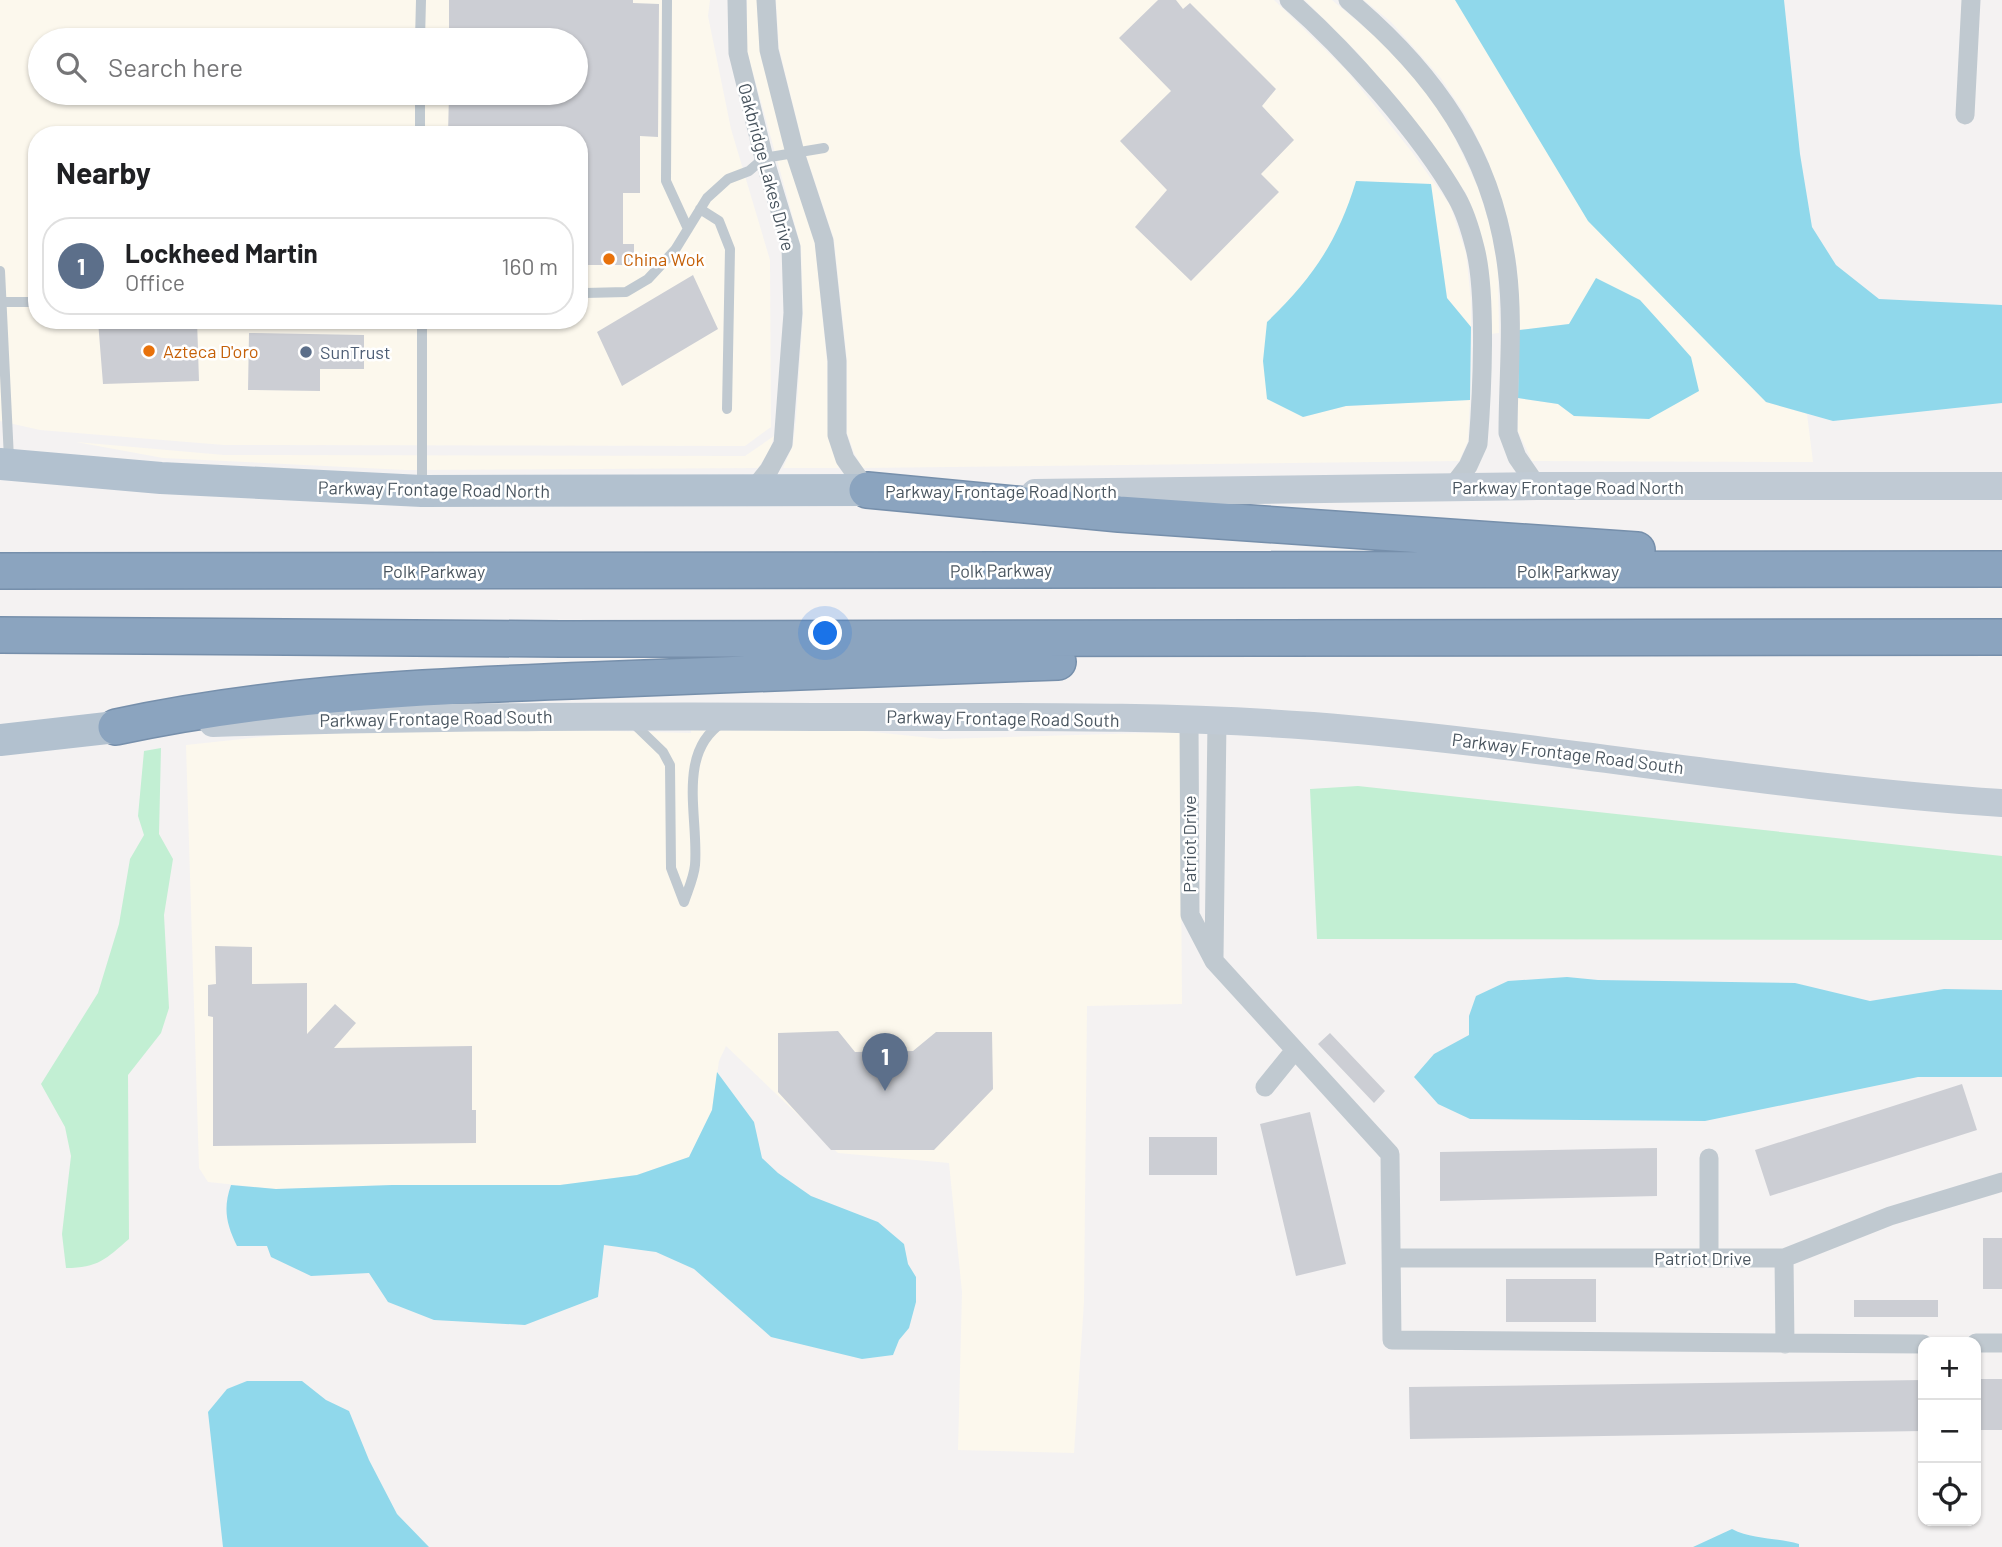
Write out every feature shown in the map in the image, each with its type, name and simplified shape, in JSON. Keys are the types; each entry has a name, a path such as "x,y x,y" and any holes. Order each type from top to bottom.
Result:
{"highway":[{"path":"867,491 1133,515 1528,541 1846,571"},
{"name":"Polk Parkway","path":"0,571 2002,569"},
{"path":"0,635 561,639 1524,640 2002,637"},
{"path":"116,727 160,718 306,698 431,686 1340,653 1524,640"}],"main road":[{"name":"Parkway Frontage Road North","path":"3,464 174,479 422,491 1032,493 1537,486 2002,486"},
{"name":"Parkway Frontage Road South","path":"0,740 116,727 384,718 732,716 1217,721 1312,726 1523,747 1861,790 2002,803"}],"street":[{"name":"Oakbridge Lakes Drive","path":"737,0 738,52 764,159 791,247 793,313 783,444 769,470 752,491"},
{"name":"Oakbridge Lakes Drive","path":"766,0 769,50 795,153 824,241 837,361 837,435 845,459 867,491"},
{"path":"1289,0 1352,62 1420,144 1458,200 1476,250 1481,329 1478,444 1468,466 1452,487"},
{"path":"1348,0 1385,31 1432,83 1458,122 1479,164 1501,230 1507,270 1508,433 1517,457 1537,486"},
{"path":"1965,115 1971,0"},
{"name":"Patriot Drive","path":"1189,721 1190,915 1214,961 1390,1154 1392,1340 1784,1345 1918,1343"},
{"name":"Patriot Drive","path":"1214,961 1217,721"},
{"path":"1265,1087 1295,1050"},
{"path":"1709,1158 1709,1258"},
{"name":"Patriot Drive","path":"1392,1258 1784,1258 1890,1216 2002,1182"},
{"path":"1784,1258 1784,1345"},
{"path":"1981,1343 2002,1343"}],"lane":[{"path":"420,28 421,0"},
{"path":"667,0 666,181 688,229"},
{"path":"420,105 420,126"},
{"path":"588,293 626,292 648,279 675,250 707,198 728,180 749,171 764,159 824,148"},
{"path":"700,209 719,222 730,249 727,409"},
{"path":"0,271 3,302 3,464"},
{"path":"3,302 28,302"},
{"path":"422,329 422,491"},
{"path":"625,717 663,752 670,765 671,868 684,902 695,868 694,761 701,742 715,727 732,716"}],"shaded area":[{"path":"0,0 710,0 708,16 731,129 770,260 771,427 745,446 224,445 40,430 0,421"},
{"path":"747,0 757,0 760,54 815,243 827,362 828,435 839,468 783,468 793,445 796,418 803,314 801,247 747,51"},
{"path":"776,0 1274,0 1345,69 1412,152 1450,205 1466,253 1471,301 1471,327 1447,298 1431,184 1356,181 1345,219 1329,250 1294,296 1267,322 1303,417 1346,406 1470,400 1468,441 1459,461 863,468 847,433 847,360 834,239 804,149 779,48"},
{"path":"1305,0 1332,0 1379,40 1425,90 1450,128 1479,190 1492,233 1498,271 1499,333 1490,334 1485,249 1466,193 1427,137 1359,54"},
{"path":"1364,0 1455,0 1485,47 1695,327 1766,402 1807,414 1813,462 1532,461 1518,431 1518,398 1558,404 1574,416 1569,324 1519,330 1517,268 1510,227 1487,158 1467,117 1440,77 1391,22"},
{"path":"774,436 770,450 758,468 406,470 163,458 76,442 224,455 745,456"},
{"path":"691,727 825,727 941,739 1180,732 1182,1004 1087,1006 1084,1302 1074,1453 958,1450 962,1292 949,1163 838,1153 726,1046 719,1061 712,1110 689,1157 637,1175 560,1185 392,1185 276,1189 208,1182 199,1168 186,745 317,731 490,728 691,733"}],"green space":[{"path":"161,748 159,834 173,859 164,915 169,1008 161,1033 128,1075 129,1239 101,1261 66,1268 62,1234 71,1156 65,1127 41,1084 98,993 119,924 130,859 144,835 138,816 144,751"},
{"path":"1358,786 2002,856 2002,940 1317,939 1310,789"}],"water":[{"path":"1455,0 1784,0 1800,154 1812,227 1836,265 1879,299 2002,305 2002,403 1833,421 1766,402 1588,221"},
{"path":"1356,181 1431,184 1447,298 1471,327 1470,400 1346,406 1303,417 1267,399 1263,361 1267,322 1322,258 1341,222"},
{"path":"1596,278 1640,300 1691,357 1699,391 1649,419 1574,416 1558,404 1518,398 1519,330 1569,324"},
{"path":"1567,977 1598,980 1795,983 1870,1001 1944,989 2002,990 2002,1077 1918,1077 1705,1121 1470,1119 1438,1104 1414,1077 1434,1054 1469,1035 1469,1016 1476,996 1508,981"},
{"path":"717,1072 754,1122 762,1158 778,1173 811,1196 878,1222 904,1244 908,1264 916,1277 916,1302 909,1328 899,1340 893,1355 862,1359 771,1337 694,1269 656,1252 604,1245 598,1297 525,1325 434,1320 388,1302 369,1273 311,1276 271,1257 267,1246 237,1246 230,1230 226,1209 231,1185 276,1189 392,1185 560,1185 637,1175 689,1157 712,1110"},
{"path":"247,1381 302,1381 326,1400 349,1411 369,1460 397,1514 429,1547 223,1547 208,1412 227,1389"},
{"path":"1732,1529 1748,1535 1799,1544 1799,1547 1693,1547"}],"building":[{"path":"449,0 633,0 633,3 659,4 658,137 640,136 640,193 623,193 623,244 634,244 634,265 588,265 588,126 448,126 449,105 588,105 588,28 449,28"},
{"path":"1158,0 1176,0 1183,9 1190,3 1276,89 1262,106 1294,140 1261,174 1279,192 1191,281 1135,227 1167,190 1120,141 1171,91 1119,38"},
{"path":"693,275 718,329 622,386 597,332"},
{"name":"Azteca D'oro","path":"99,329 197,329 199,381 103,384"},
{"name":"SunTrust","path":"249,333 364,335 364,369 320,369 320,391 248,390"},
{"path":"215,946 252,947 252,984 307,983 307,1034 335,1004 356,1023 334,1048 472,1046 472,1110 476,1110 476,1143 213,1146 213,1017 208,1016 208,985 216,984"},
{"path":"838,1031 855,1052 913,1051 936,1032 992,1032 993,1089 934,1150 831,1150 778,1092 778,1033"},
{"path":"1330,1033 1385,1091 1374,1103 1318,1044"},
{"path":"1962,1084 1977,1130 1770,1196 1755,1150"},
{"path":"1310,1112 1346,1264 1296,1276 1260,1124"},
{"path":"1149,1137 1217,1137 1217,1175 1149,1175"},
{"path":"1657,1148 1657,1196 1440,1201 1440,1152"},
{"path":"1983,1238 2002,1238 2002,1289 1983,1289"},
{"path":"1506,1279 1596,1279 1596,1322 1506,1322"},
{"path":"1854,1300 1938,1300 1938,1317 1854,1317"},
{"path":"1981,1379 2002,1379 2002,1430 1981,1430"},
{"path":"1918,1380 1918,1431 1410,1439 1409,1387"}],"place":[{"name":"China Wok","path":"609,259"},
{"name":"Azteca D'oro","path":"149,351"},
{"name":"SunTrust","path":"306,352"},
{"name":"Lockheed Martin","path":"885,1091"}]}
